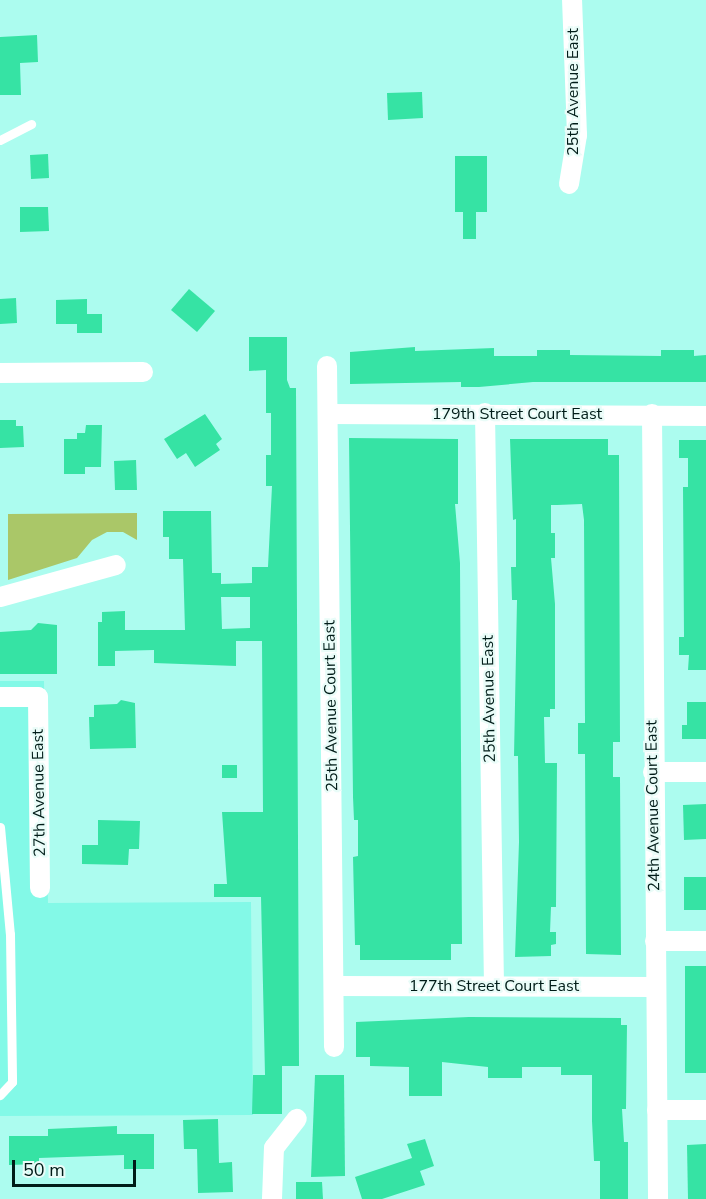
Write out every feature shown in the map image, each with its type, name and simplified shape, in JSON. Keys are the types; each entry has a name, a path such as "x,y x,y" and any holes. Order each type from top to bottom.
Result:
{"street":[{"name":"25th Avenue East","path":"569,184 577,135 572,0"},
{"name":"25th Avenue Court East","path":"327,366 334,1047"},
{"path":"0,373 143,372"},
{"name":"25th Avenue East","path":"485,413 494,985"},
{"name":"179th Street Court East","path":"328,414 485,413 706,416"},
{"name":"24th Avenue Court East","path":"652,414 652,772 658,1199"},
{"path":"0,597 116,565"},
{"name":"27th Avenue East","path":"0,697 38,697 40,888"},
{"path":"652,772 706,772"},
{"path":"655,941 706,941"},
{"name":"177th Street Court East","path":"334,986 655,987"},
{"path":"657,1110 706,1110"},
{"path":"272,1199 274,1148 297,1119"}],"lane":[{"path":"0,140 31,124"},
{"path":"0,827 10,934 12,1082 0,1095"}],"shaded area":[{"path":"137,513 137,540 123,532 107,532 92,540 77,558 8,580 8,514"},
{"path":"0,681 44,681 48,903 251,902 253,1115 0,1116"}],"building":[{"path":"37,35 38,62 20,63 21,95 0,95 0,37"},
{"path":"422,92 423,118 388,120 387,93"},
{"path":"48,154 49,178 31,179 30,155"},
{"path":"455,156 487,156 487,212 476,212 476,239 463,239 463,212 455,212"},
{"path":"20,207 48,207 49,231 20,232"},
{"path":"189,289 215,311 197,332 171,310"},
{"path":"16,298 17,323 0,324 0,299"},
{"path":"87,299 87,314 102,314 102,333 77,333 77,324 56,324 56,300"},
{"path":"249,337 287,337 287,380 290,388 296,388 299,1066 282,1066 282,1114 252,1114 253,1075 265,1075 261,897 214,897 214,884 227,884 222,812 263,812 262,641 236,641 236,666 154,663 154,650 115,651 115,666 98,666 98,622 102,622 102,612 125,611 125,630 185,630 183,559 169,559 169,537 163,537 163,511 211,511 212,573 221,573 221,584 252,583 252,567 268,567 272,486 266,486 266,455 271,455 271,413 266,413 266,370 249,371","holes":["221,597 250,597 250,628 222,629"]},
{"path":"415,347 415,351 494,348 494,356 537,356 537,350 570,350 570,355 661,356 661,350 694,350 694,356 706,355 706,382 533,382 479,387 461,387 461,382 350,384 350,352"},
{"path":"205,414 222,439 216,444 220,450 195,467 186,453 177,459 164,439"},
{"path":"0,420 16,420 16,426 23,426 24,447 0,448"},
{"path":"86,425 102,425 101,467 85,467 85,474 64,474 64,439 77,439 77,433 85,433"},
{"path":"349,438 458,439 458,504 455,504 460,563 462,944 451,944 451,960 360,960 360,945 355,945 353,857 358,856 358,820 354,820 353,797"},
{"path":"510,439 608,439 608,455 619,455 620,742 613,742 613,777 620,777 621,955 586,954 585,754 578,754 578,723 585,723 582,504 551,505 551,533 555,533 555,558 551,558 555,604 555,709 550,709 550,717 544,717 545,763 557,763 556,907 551,907 550,932 556,932 556,944 551,945 551,956 515,957 519,842 518,756 514,756 517,600 512,600 511,567 516,567 516,519 513,520"},
{"path":"679,440 706,440 706,670 688,670 689,655 679,655 679,637 684,637 683,487 688,487 688,458 679,458"},
{"path":"136,460 137,490 115,490 114,461"},
{"path":"38,623 57,625 57,674 0,674 0,632 31,630"},
{"path":"121,700 135,703 136,748 90,749 89,717 94,717 94,705 117,704"},
{"path":"687,702 706,702 706,739 682,739 682,725 687,725"},
{"path":"222,765 237,765 237,778 222,778"},
{"path":"706,804 706,839 684,840 683,805"},
{"path":"98,820 140,821 139,849 129,849 128,865 82,864 82,845 98,845"},
{"path":"684,877 706,877 706,910 684,910"},
{"path":"685,966 706,966 706,1073 685,1073"},
{"path":"469,1017 621,1018 621,1025 627,1025 626,1109 622,1109 624,1142 628,1142 628,1199 600,1199 600,1161 594,1161 592,1075 561,1075 561,1067 522,1067 522,1078 488,1078 488,1067 442,1062 442,1096 409,1096 409,1067 370,1066 370,1057 356,1057 356,1022"},
{"path":"315,1075 344,1075 345,1176 311,1177"},
{"path":"218,1119 219,1163 232,1162 233,1192 198,1193 197,1149 184,1149 183,1120"},
{"path":"117,1126 117,1134 154,1134 154,1169 124,1169 124,1155 39,1158 39,1164 9,1165 9,1136 48,1136 48,1129"},
{"path":"425,1139 434,1166 420,1171 425,1185 382,1199 362,1199 355,1177 412,1158 407,1144"},
{"path":"706,1144 706,1199 688,1199 687,1145"},
{"path":"296,1182 322,1182 323,1199 296,1199"}]}
